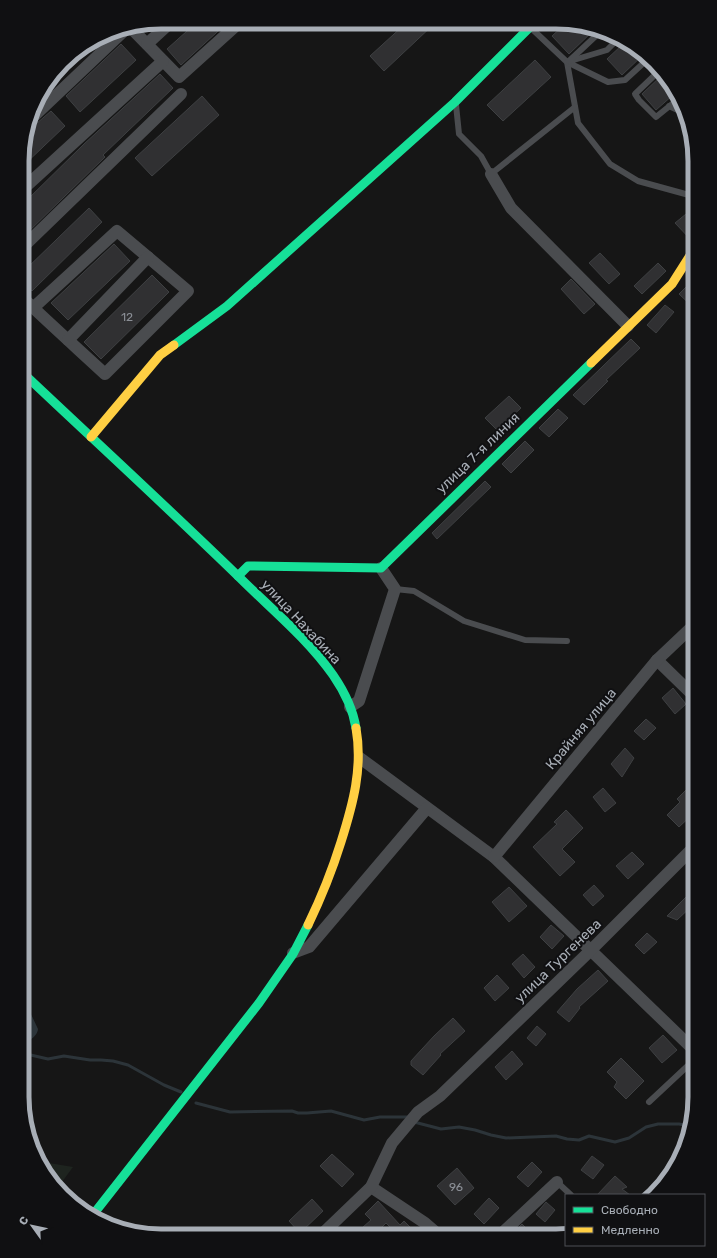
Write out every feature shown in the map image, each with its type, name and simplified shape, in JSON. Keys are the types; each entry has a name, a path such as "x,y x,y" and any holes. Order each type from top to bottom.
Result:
{"street":[{"path":"147,44 163,29"},
{"path":"135,32 179,77 232,29"},
{"path":"91,437 160,355 226,306 456,102 529,29"},
{"path":"39,111 119,36"},
{"path":"29,184 163,61"},
{"path":"29,241 181,94"},
{"path":"491,174 511,208 628,326"},
{"path":"29,304 33,308 105,374 188,291 117,231 33,308"},
{"path":"68,340 148,257"},
{"name":"улица 7-я линия","path":"381,568 672,284 688,259"},
{"name":"улица Нахабина","path":"29,379 238,576 309,646 332,674 350,707 357,731 360,758 357,789 336,858 316,909 293,953 243,1025 96,1211"},
{"path":"238,576 248,566 381,568 395,589 359,701 350,707"},
{"name":"Крайняя улица","path":"494,857 657,660 688,631"},
{"path":"657,660 688,689"},
{"path":"360,758 494,857 688,1044"},
{"path":"293,953 309,946 427,808"},
{"name":"улица Тургенева","path":"371,1187 392,1142 418,1112 440,1096 591,950 688,853"},
{"path":"507,1229 557,1182"},
{"path":"326,1229 371,1187 426,1223 432,1229"}],"lane":[{"path":"535,29 567,62 608,82 625,80 644,63"},
{"path":"567,62 596,35"},
{"path":"567,62 607,50 614,43"},
{"path":"567,62 578,123 610,164 638,181 688,194"},
{"path":"655,74 635,94 638,100 656,116 674,102"},
{"path":"456,102 459,134 481,156 491,174 575,107"},
{"path":"669,106 677,110"},
{"path":"395,589 414,591 464,621 525,640 567,641"},
{"path":"649,1102 688,1066"},
{"path":"557,1182 570,1194"}],"shaded area":[{"path":"29,1012 38,1029 36,1035 29,1041"},
{"path":"47,1163 73,1167 61,1183"}],"building":[{"path":"189,29 220,29 181,65 167,49"},
{"path":"400,29 429,29 384,71 370,56"},
{"path":"560,29 590,34 569,54 552,36"},
{"path":"121,44 136,60 80,112 66,96"},
{"path":"620,46 639,59 622,75 607,59"},
{"path":"535,60 551,77 503,121 487,105"},
{"path":"160,74 173,88 103,155 105,157 29,231 29,198 84,144"},
{"path":"658,78 671,97 656,110 642,94"},
{"path":"202,96 219,115 152,176 135,158"},
{"path":"51,111 65,126 29,160 33,127"},
{"path":"89,208 102,222 32,291 29,288 29,266"},
{"path":"686,214 688,216 688,237 675,223"},
{"path":"114,244 130,261 68,320 51,303"},
{"path":"600,253 620,274 609,284 589,263"},
{"path":"658,263 666,271 642,294 634,286"},
{"path":"152,275 169,292 101,359 84,342"},
{"path":"571,279 595,304 584,314 561,289"},
{"path":"688,285 688,302 679,294"},
{"path":"665,305 674,312 656,333 647,325"},
{"path":"631,339 640,348 606,380 608,381 584,405 573,395"},
{"path":"509,396 521,408 497,430 485,418"},
{"path":"558,409 568,418 549,437 539,428"},
{"path":"525,441 534,450 511,473 502,464"},
{"path":"485,481 491,487 437,539 432,533"},
{"path":"673,688 686,704 675,714 662,698"},
{"path":"646,719 656,728 644,740 634,731"},
{"path":"625,748 634,758 622,777 611,764"},
{"path":"603,788 616,803 605,812 593,797"},
{"path":"688,788 688,819 679,827 667,815 680,802 677,799"},
{"path":"566,810 583,828 562,849 575,862 560,876 533,847 557,824 554,822"},
{"path":"632,852 644,864 628,879 616,866"},
{"path":"594,885 604,896 593,906 583,895"},
{"path":"509,887 527,906 509,922 492,902"},
{"path":"688,895 688,910 677,920 667,916"},
{"path":"551,925 564,936 552,949 540,937"},
{"path":"647,933 657,942 644,954 635,945"},
{"path":"523,954 535,967 524,978 512,964"},
{"path":"598,970 608,981 579,1007 580,1008 569,1022 557,1012 577,989"},
{"path":"497,975 509,988 495,1001 484,988"},
{"path":"453,1018 465,1031 440,1054 441,1055 423,1075 411,1065 411,1061"},
{"path":"537,1026 546,1034 536,1046 527,1038"},
{"path":"663,1035 677,1050 662,1063 649,1048"},
{"path":"512,1051 523,1064 506,1080 495,1067"},
{"path":"621,1058 644,1081 626,1099 614,1087 617,1082 607,1072"},
{"path":"332,1154 354,1174 342,1187 320,1166"},
{"path":"592,1156 604,1165 593,1179 581,1170"},
{"path":"532,1162 542,1172 528,1187 517,1177"},
{"path":"457,1168 474,1188 455,1205 437,1186"},
{"path":"615,1176 627,1187 622,1189 629,1194 598,1194"},
{"path":"489,1198 499,1208 484,1224 474,1214"},
{"path":"312,1199 323,1211 304,1229 296,1229 289,1221"},
{"path":"378,1201 400,1225 404,1221 412,1229 392,1229 386,1223 380,1229 361,1229 371,1220 365,1214"},
{"path":"546,1202 555,1210 545,1222 536,1214"},
{"path":"522,1224 527,1229 517,1229"}],"waterway":[{"path":"29,1055 48,1059 64,1056 90,1060 113,1061 128,1065 164,1085 181,1092"},
{"path":"196,1103 230,1112 292,1111 307,1113 331,1111 364,1120 380,1117 407,1117"},
{"path":"414,1122 441,1129 459,1127 506,1138 556,1136 579,1140 589,1136 615,1142 629,1138 646,1127 658,1124 685,1125"}],"traffic: fast":[{"path":"174,345 227,306 455,102 528,29"},
{"path":"238,576 248,566 381,568 591,363"},
{"path":"29,379 300,636 323,661 337,681 350,707 356,728"},
{"path":"96,1211 259,1003 293,954 308,925"}],"traffic: slow":[{"path":"591,363 672,284 688,259"},
{"path":"91,437 160,355 174,345"},
{"path":"308,925 322,895 334,863 353,800 356,786 358,757 356,728"}]}
